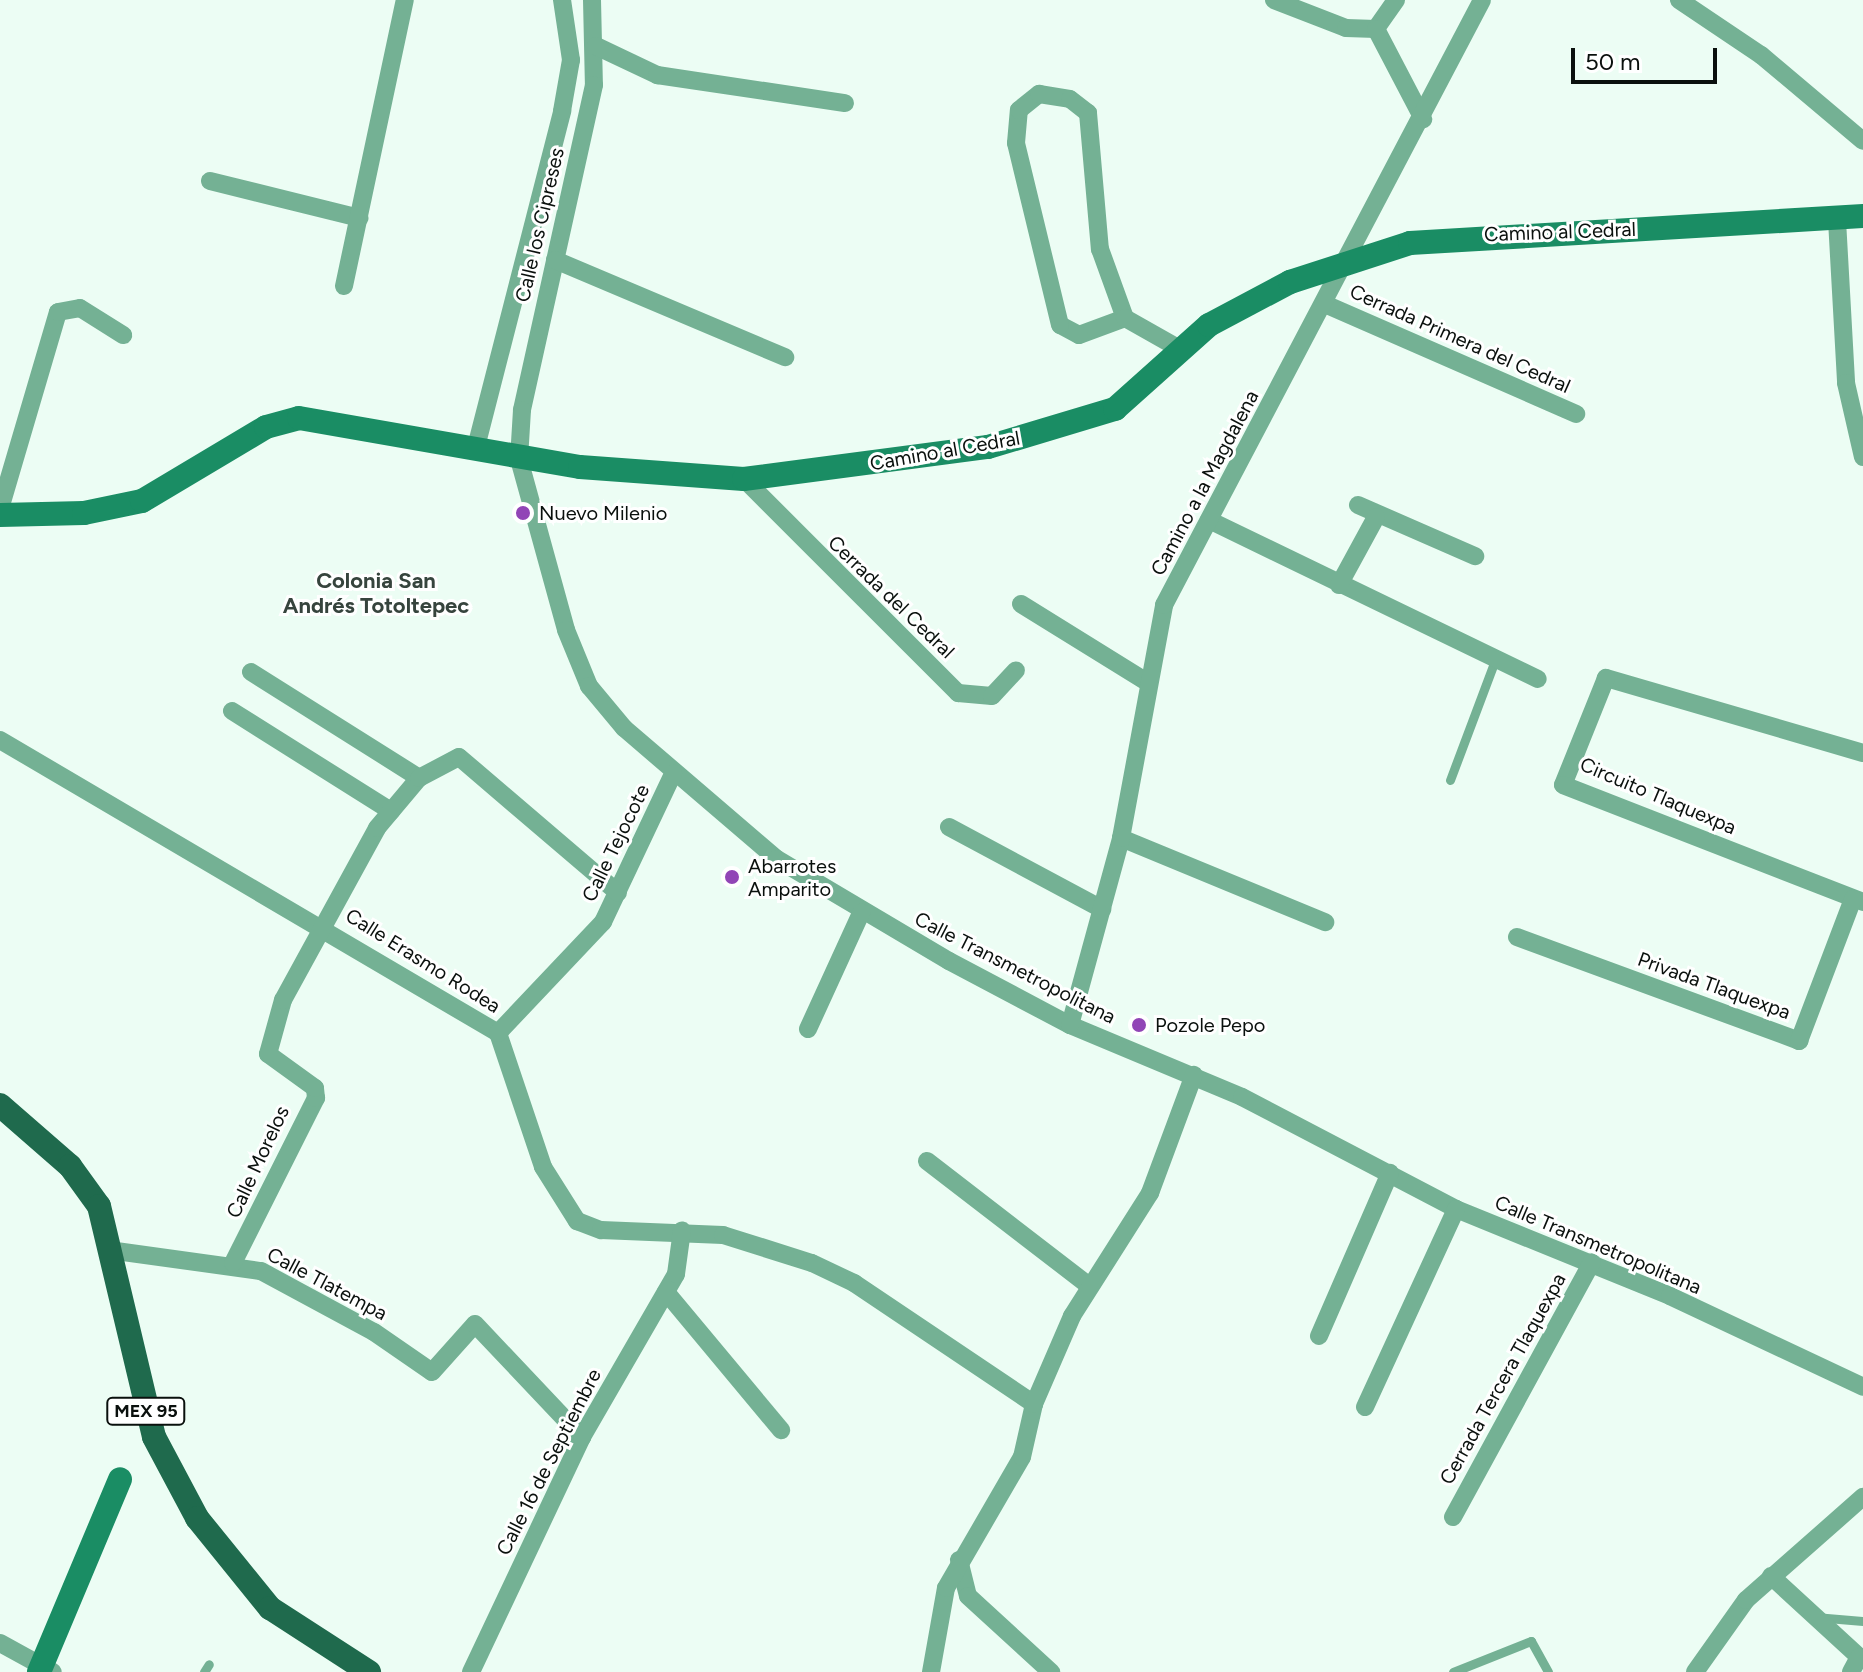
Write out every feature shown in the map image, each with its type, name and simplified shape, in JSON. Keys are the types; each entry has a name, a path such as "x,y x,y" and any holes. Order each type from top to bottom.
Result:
{"main road":[{"name":"MEX 95","path":"0,1105 87,1186 116,1251 143,1402 180,1491 270,1608 369,1672"}],"street":[{"path":"344,286 405,0"},
{"name":"Calle los Cipreses","path":"475,451 562,111 571,60 562,0"},
{"name":"Calle los Cipreses","path":"519,459 522,410 555,260 596,46 592,0"},
{"path":"1274,0 1346,28 1376,29"},
{"path":"1376,29 1396,0"},
{"name":"Camino a la Magdalena","path":"1070,1025 1121,838 1145,681 1164,605 1327,305 1482,0"},
{"path":"1679,0 1761,55 1863,141"},
{"path":"1376,29 1423,119"},
{"path":"596,46 657,75 845,103"},
{"path":"1125,318 1079,335 1060,325 1016,143 1019,110 1039,94 1070,99 1088,113 1100,249 1125,318 1178,348"},
{"path":"210,181 359,218"},
{"name":"Camino al Cedral","path":"0,515 84,513 142,501 266,427 299,418 519,459 744,479 988,447 1085,423 1115,409 1178,348 1263,296 1349,260 1459,236 1837,220 1863,216"},
{"path":"1837,220 1846,383 1863,457"},
{"path":"555,260 785,357"},
{"name":"Cerrada Primera del Cedral","path":"1327,305 1576,414"},
{"path":"0,509 58,312 80,308 123,335"},
{"name":"Calle Transmetropolitana","path":"519,459 566,630 589,686 673,774 777,859 861,913 1070,1025 1194,1075 1456,1209 1592,1262 1863,1387"},
{"name":"Cerrada del Cedral","path":"744,479 958,693 992,696 1016,670"},
{"path":"1358,505 1376,517 1475,556"},
{"path":"1339,585 1376,517"},
{"path":"1209,520 1538,679"},
{"path":"1021,604 1145,681"},
{"path":"251,672 419,778"},
{"name":"Circuito Tlaquexpa","path":"1858,901 1563,785 1606,678 1863,753"},
{"path":"232,711 391,811"},
{"name":"Calle Erasmo Rodea","path":"0,740 174,849 324,925 498,1033 543,1167 577,1221 601,1230 682,1230 766,1247 854,1283 1034,1404"},
{"path":"324,925 391,811 419,778 459,757 618,893"},
{"name":"Calle Tejocote","path":"498,1033 603,922 673,774"},
{"path":"949,827 1102,909"},
{"path":"1121,838 1325,922"},
{"name":"Privada Tlaquexpa","path":"1517,937 1799,1041 1858,901"},
{"path":"808,1029 861,913"},
{"name":"Calle Morelos","path":"233,1263 316,1098 315,1088 271,1058 269,1048 297,966 324,925"},
{"path":"931,1672 959,1560 1022,1457 1034,1404 1088,1285 1150,1193 1194,1075"},
{"path":"927,1161 1088,1285"},
{"path":"1319,1336 1390,1173"},
{"path":"1365,1407 1456,1209"},
{"name":"Calle 16 de Septiembre","path":"471,1672 582,1437 666,1292 682,1230"},
{"name":"Calle Tlatempa","path":"116,1251 233,1263 281,1281 432,1372 475,1324 582,1437"},
{"name":"Cerrada Tercera Tlaquexpa","path":"1453,1517 1592,1262"},
{"path":"666,1292 781,1430"},
{"path":"0,1643 45,1670 120,1479"},
{"path":"1695,1672 1771,1576 1863,1497"},
{"path":"959,1560 968,1596 1051,1672"},
{"path":"1771,1576 1859,1657 1851,1672"}],"lane":[{"path":"1450,780 1495,660"},
{"path":"1815,1617 1863,1621"},
{"path":"1453,1672 1531,1641 1548,1672"}],"place":[{"name":"Nuevo Milenio","path":"523,513"},
{"name":"Abarrotes Amparito","path":"732,877"},
{"name":"Pozole Pepo","path":"1139,1025"}],"district":[{"name":"Colonia San Andrés Totoltepec","path":"376,592"}]}
